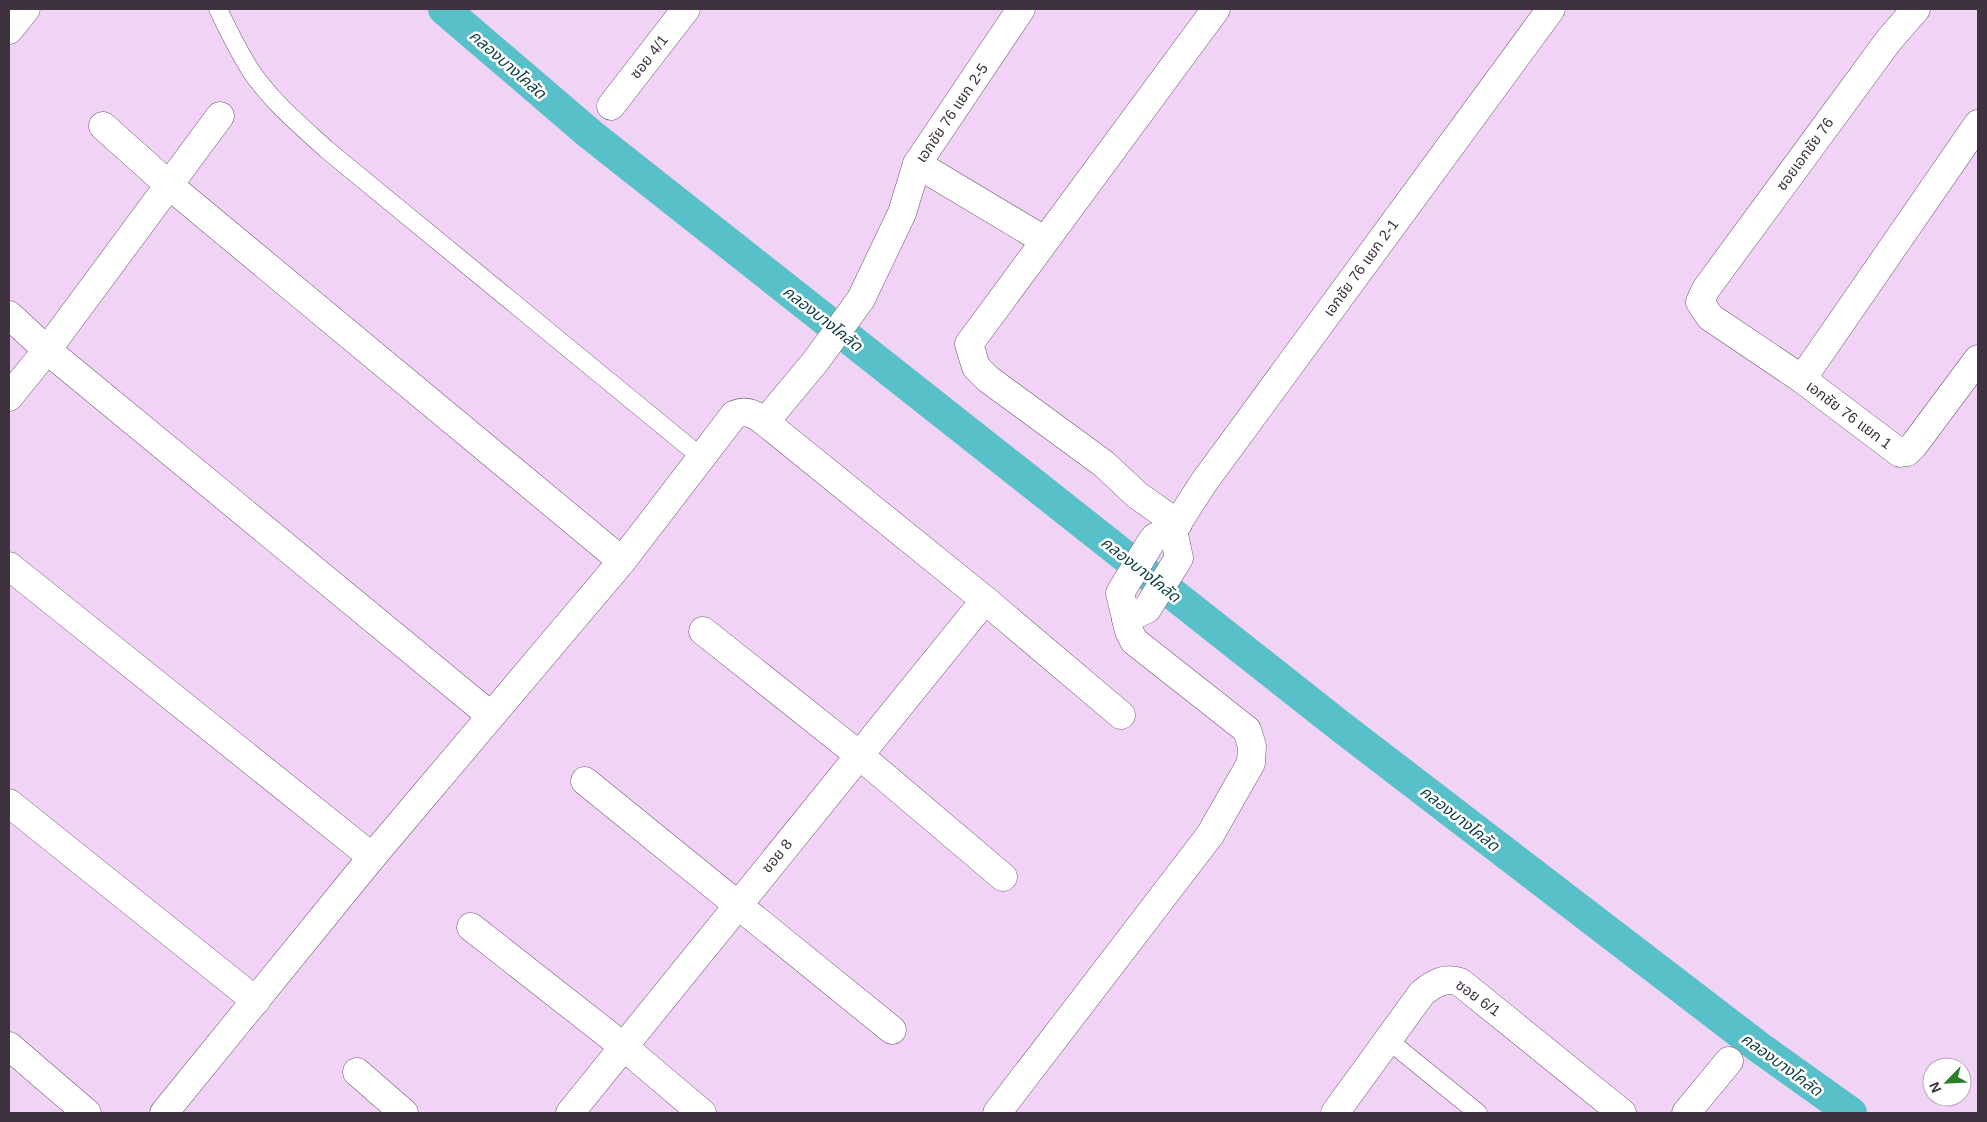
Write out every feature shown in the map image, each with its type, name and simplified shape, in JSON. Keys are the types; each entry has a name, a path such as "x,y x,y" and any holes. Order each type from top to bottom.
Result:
{"street":[{"path":"9,30 26,9"},
{"name":"ซอย 4/1","path":"611,106 686,9"},
{"name":"เอกชัย 76 แยก 2-5","path":"765,422 815,362 861,299 902,213 917,164 1021,9"},
{"path":"997,1113 1210,835 1251,762 1252,746 1247,730 1190,683 1141,648 1129,631 1136,614 1179,558 1167,532 1137,495 1104,464 988,378 976,367 969,344 1216,9"},
{"name":"เอกชัย 76 แยก 2-1","path":"1136,614 1120,592 1204,482 1551,9"},
{"name":"ซอยเอกชัย 76","path":"1700,302 1706,289 1824,128 1889,40 1916,9"},
{"path":"9,397 47,350 220,116"},
{"path":"1802,379 1978,124"},
{"path":"102,126 170,186 622,561"},
{"path":"917,164 1044,240"},
{"name":"เอกชัย 76 แยก 1","path":"1700,302 1710,317 1802,379 1900,453 1907,452 1914,445 1978,359"},
{"path":"9,315 47,350 490,715"},
{"path":"164,1113 372,857 622,561 734,415 740,412 753,413 765,422 985,600 1121,715"},
{"path":"9,566 372,857"},
{"name":"ซอย 8","path":"570,1113 985,600"},
{"path":"703,632 859,755 1003,877"},
{"path":"585,781 892,1030"},
{"path":"9,803 256,1001"},
{"path":"472,927 624,1047 702,1113"},
{"name":"ซอย 6/1","path":"1335,1113 1422,993 1437,981 1450,978 1460,982 1622,1113"},
{"path":"9,1046 87,1113"},
{"path":"1686,1113 1729,1061"},
{"path":"357,1072 404,1113"}],"lane":[{"path":"218,9 231,38 251,72 280,107 326,149 702,457"},
{"path":"1388,1040 1478,1113"}],"waterway":[{"name":"คลองบางโคลัด","path":"444,9 590,134 1340,726 1760,1048 1851,1113"}]}
